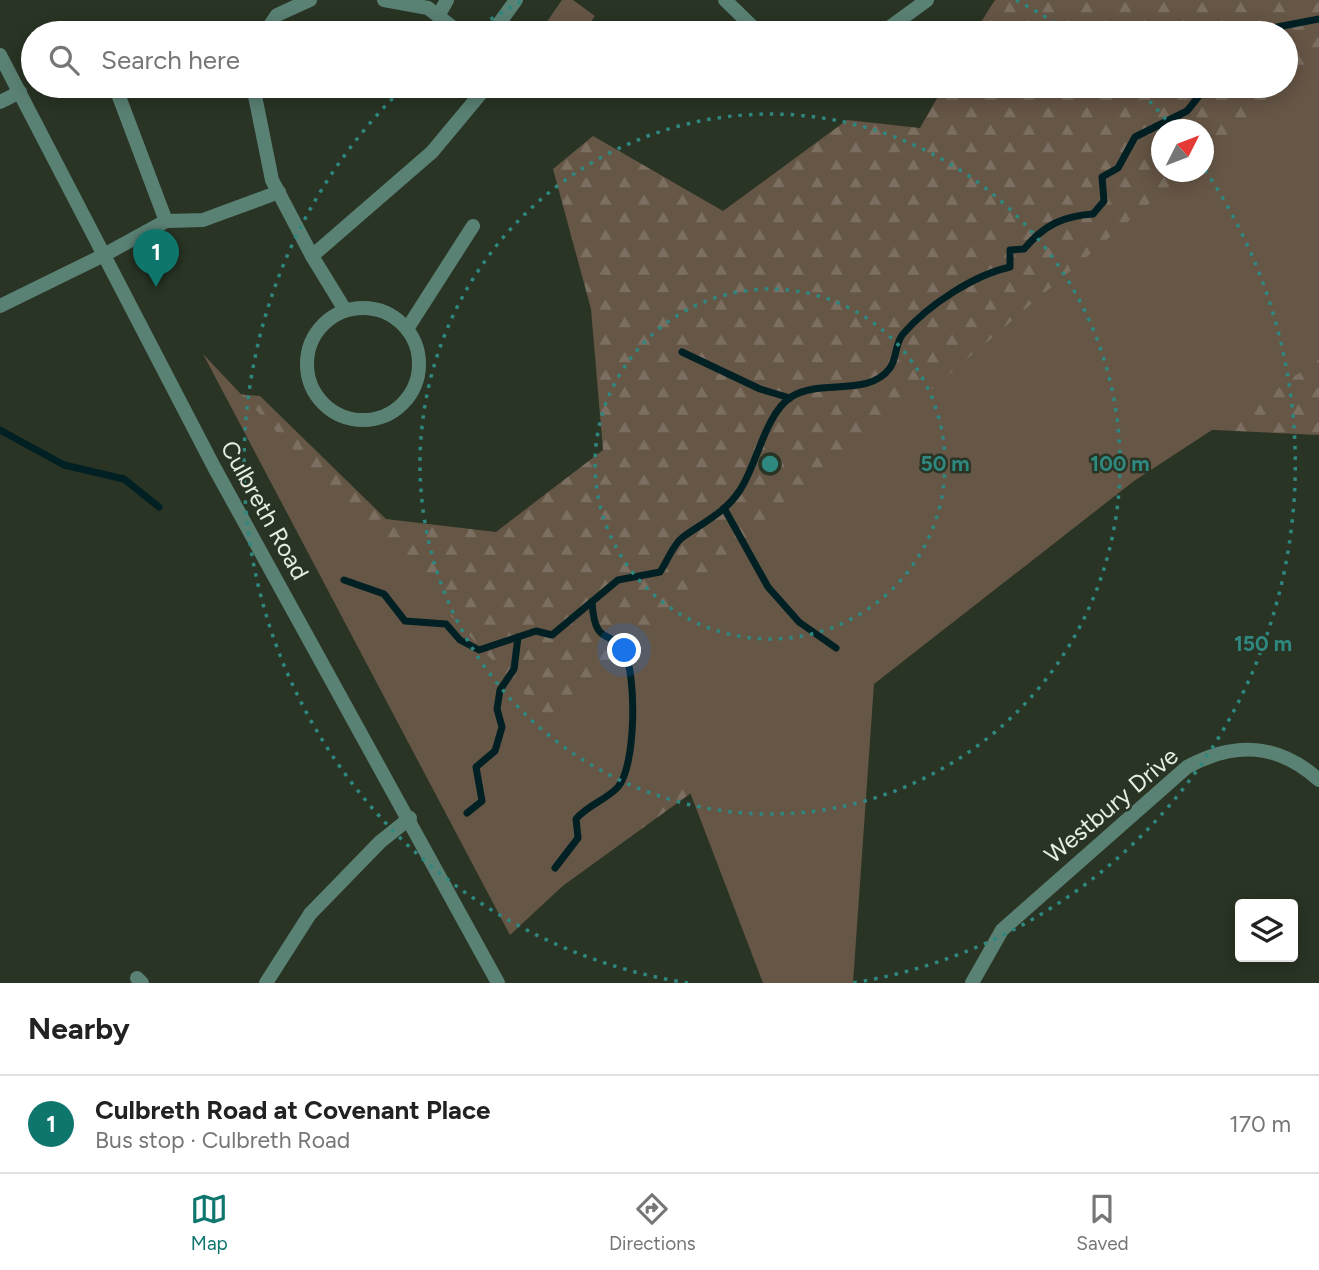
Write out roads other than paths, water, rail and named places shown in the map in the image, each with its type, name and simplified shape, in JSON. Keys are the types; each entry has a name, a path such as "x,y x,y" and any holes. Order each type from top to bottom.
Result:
{"street":[{"path":"273,21 277,15 310,0"},
{"path":"384,0 428,8 444,21"},
{"path":"438,16 447,0"},
{"path":"501,21 516,0"},
{"path":"725,0 747,21"},
{"path":"898,21 927,0"},
{"name":"Culbreth Road","path":"0,55 20,92"},
{"path":"0,102 20,92"},
{"name":"Culbreth Road","path":"23,98 221,479 410,818 498,983"},
{"path":"120,98 166,221"},
{"path":"255,98 272,180 312,256 345,310"},
{"path":"312,256 432,152 478,98"},
{"path":"0,306 166,221 203,220 279,192"},
{"path":"407,329 473,226"},
{"path":"368,307 390,314 407,329 415,343 418,374 404,402 376,418 360,420 345,416 319,398 307,369 308,352 322,324 345,310 368,307"},
{"name":"Westbury Drive","path":"972,983 1002,930 1187,767 1221,752 1261,750 1287,757 1319,780"},
{"path":"266,983 310,914 380,842 410,818"}],"waterway":[{"path":"1298,23 1319,19"},
{"path":"344,580 384,594 405,621 446,624 460,640 479,650 536,631 552,635 618,580 660,572 679,540 728,505 746,480 774,415 791,397 816,389 869,383 881,377 890,368 903,334 925,312 967,284 1010,267 1010,250 1024,249 1055,223 1093,214 1104,201 1102,177 1118,168 1135,137 1187,111 1197,98"},
{"path":"682,352 760,389 790,398"},
{"path":"0,430 64,465 124,479 159,507"},
{"path":"724,508 768,587 799,622 836,648"},
{"path":"555,868 578,838 576,819 618,787 624,776 631,741 633,699 628,663 619,644 604,636 596,626 592,602"},
{"path":"467,813 482,801 476,767 495,751 502,727 497,709 500,690 514,669 518,637"}],"place":[{"name":"Culbreth Road at Covenant Place","path":"156,287"}]}
